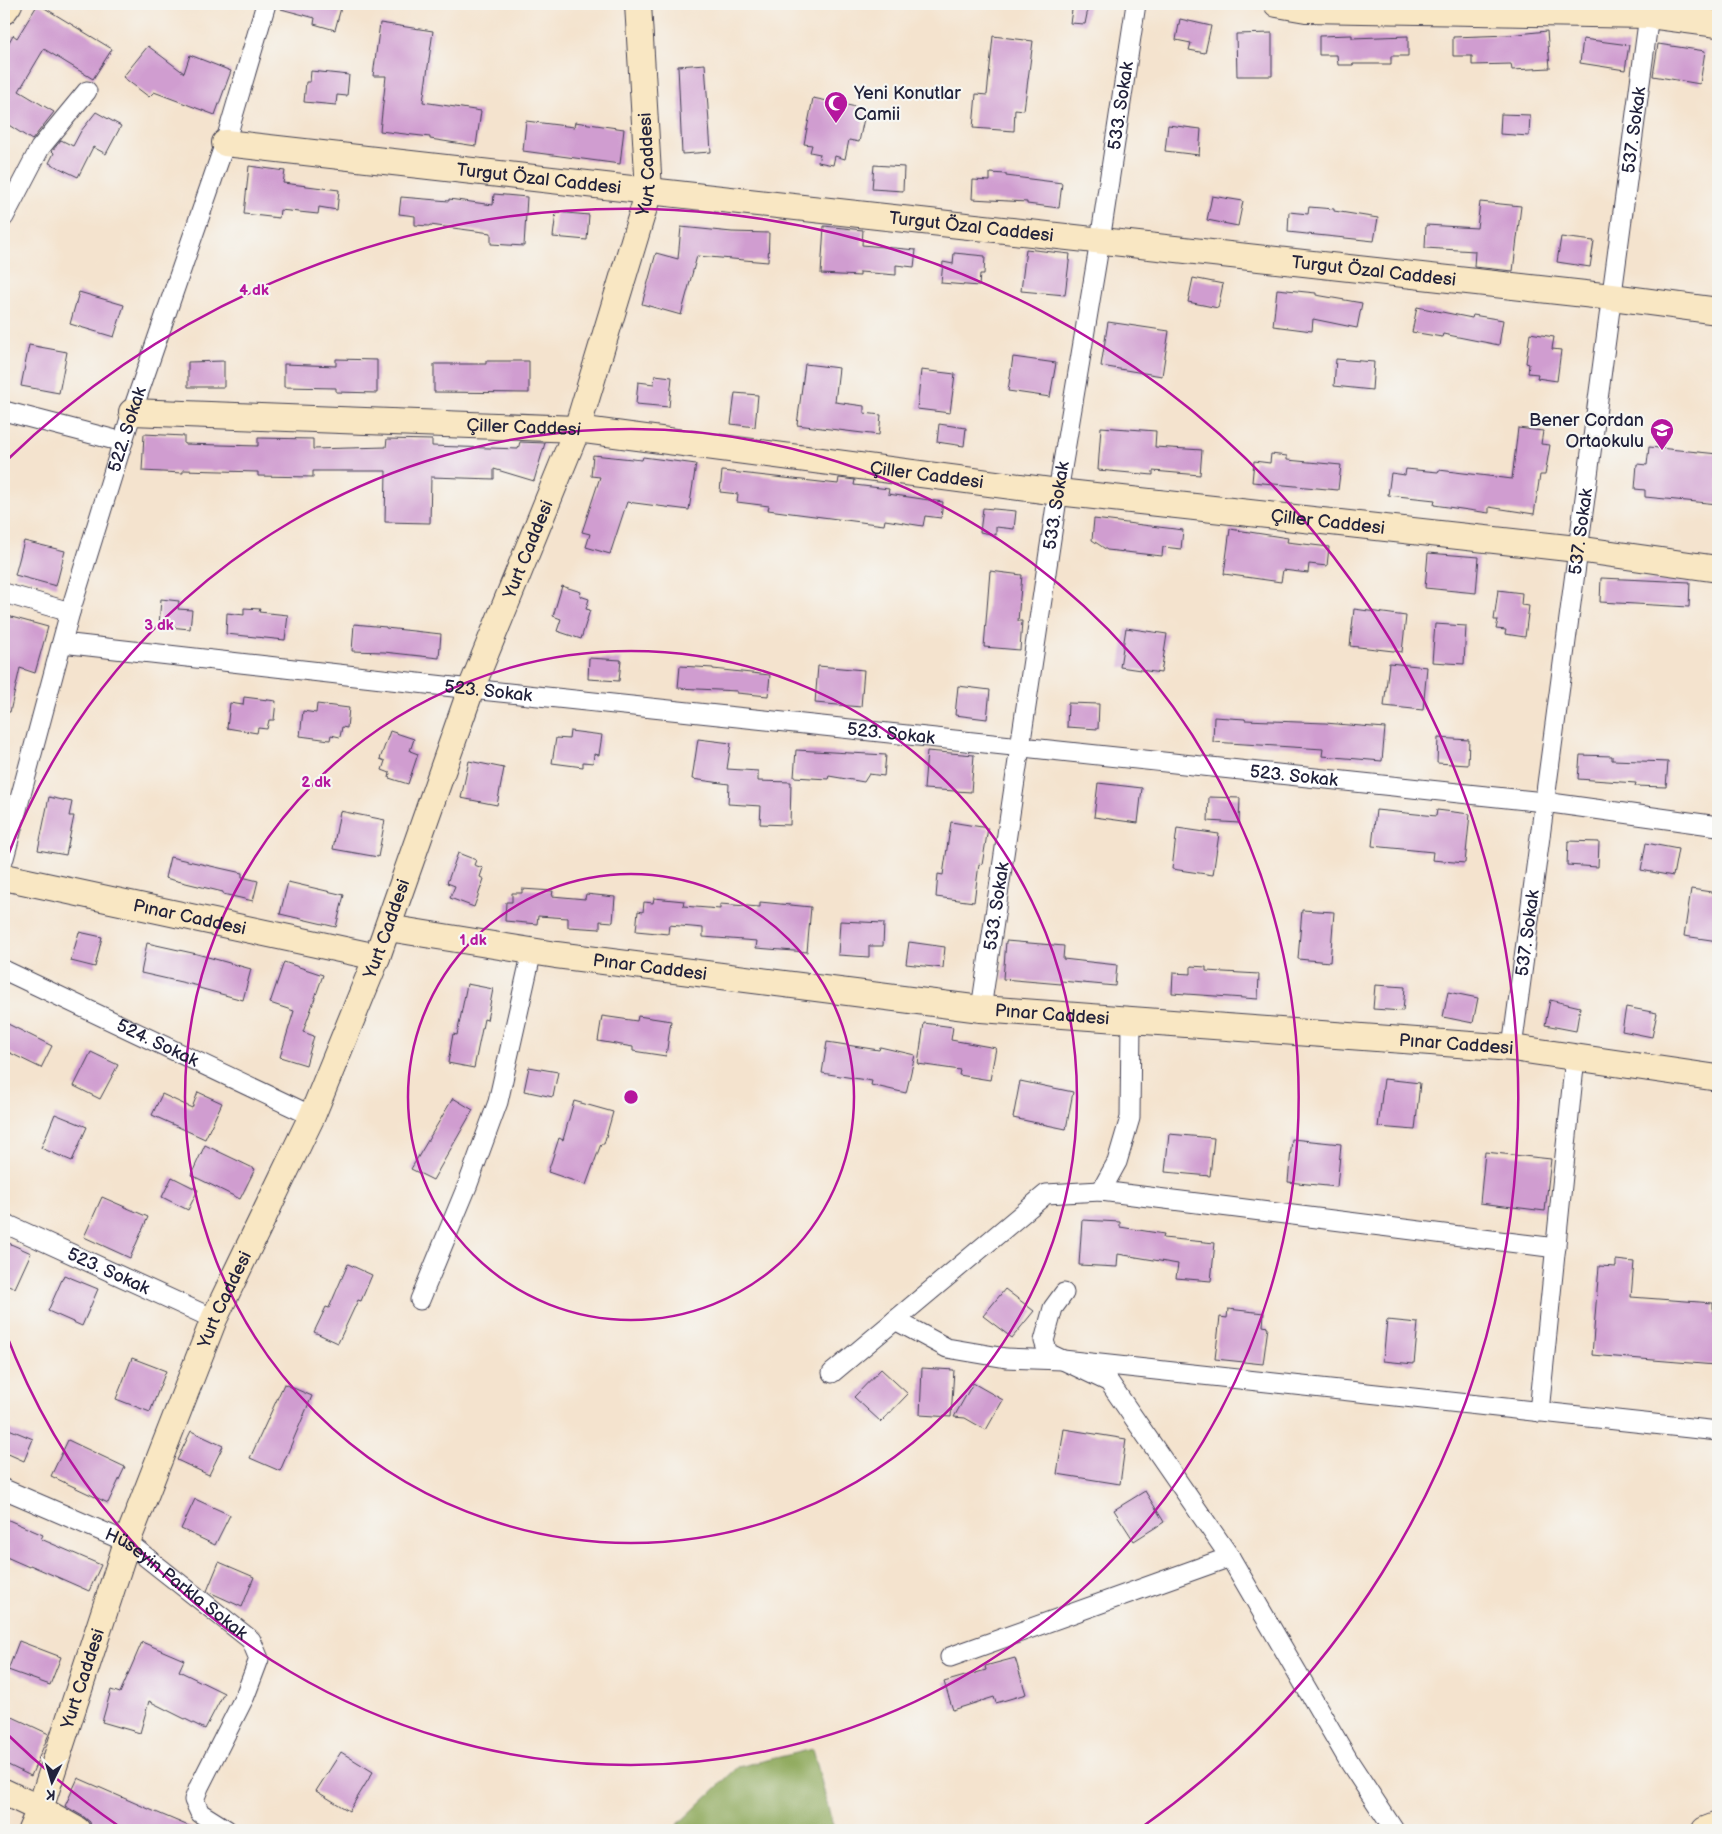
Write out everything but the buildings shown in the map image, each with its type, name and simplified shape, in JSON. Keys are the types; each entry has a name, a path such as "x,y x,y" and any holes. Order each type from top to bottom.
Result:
{"street":[{"path":"4,11 9,4"},
{"name":"522. Sokak","path":"4,858 70,612 132,412 225,143 266,4"},
{"name":"Yurt Caddesi","path":"35,1819 127,1542 214,1319 312,1116 377,957 472,689 577,429 649,191 638,4"},
{"name":"533. Sokak","path":"981,1009 1058,492 1100,241 1136,4"},
{"path":"1277,4 1306,9 1417,8 1649,15 1718,24"},
{"name":"537. Sokak","path":"1512,1048 1649,15"},
{"path":"4,217 40,148 87,91"},
{"name":"Turgut Özal Caddesi","path":"225,143 1612,297 1718,311"},
{"path":"4,411 124,442"},
{"name":"Çiller Caddesi","path":"132,412 577,429 1058,492 1577,549 1718,569"},
{"path":"4,593 70,612"},
{"name":"523. Sokak","path":"62,642 472,689 1544,802 1718,826"},
{"name":"Pınar Caddesi","path":"4,877 377,957"},
{"name":"Pınar Caddesi","path":"388,928 532,951 981,1009 1512,1048 1718,1078"},
{"path":"420,1300 468,1184 498,1102 532,951"},
{"name":"524. Sokak","path":"4,970 312,1116"},
{"path":"1101,1191 1117,1162 1130,1118 1131,1020"},
{"path":"1539,1412 1575,1057"},
{"path":"832,1373 1046,1194 1101,1191 1556,1248"},
{"name":"523. Sokak","path":"4,1223 214,1319"},
{"path":"1064,1293 1053,1308 1044,1341 1048,1353 1109,1382 1230,1557 1350,1763 1394,1830"},
{"path":"895,1320 947,1348 1006,1358 1063,1360 1718,1431"},
{"name":"Hüseyin Parkla Sokak","path":"4,1489 127,1542 251,1640 260,1659 245,1696 198,1787 194,1800 200,1813 227,1830"},
{"path":"950,1657 1230,1557"},
{"path":"4,1792 35,1819 77,1830"},
{"path":"1705,1830 1718,1825"}],"green space":[{"path":"813,1749 834,1830 672,1830 738,1767"}],"place":[{"name":"Yeni Konutlar Camii","path":"836,124"},
{"name":"Bener Cordan Ortaokulu","path":"1662,451"}]}
